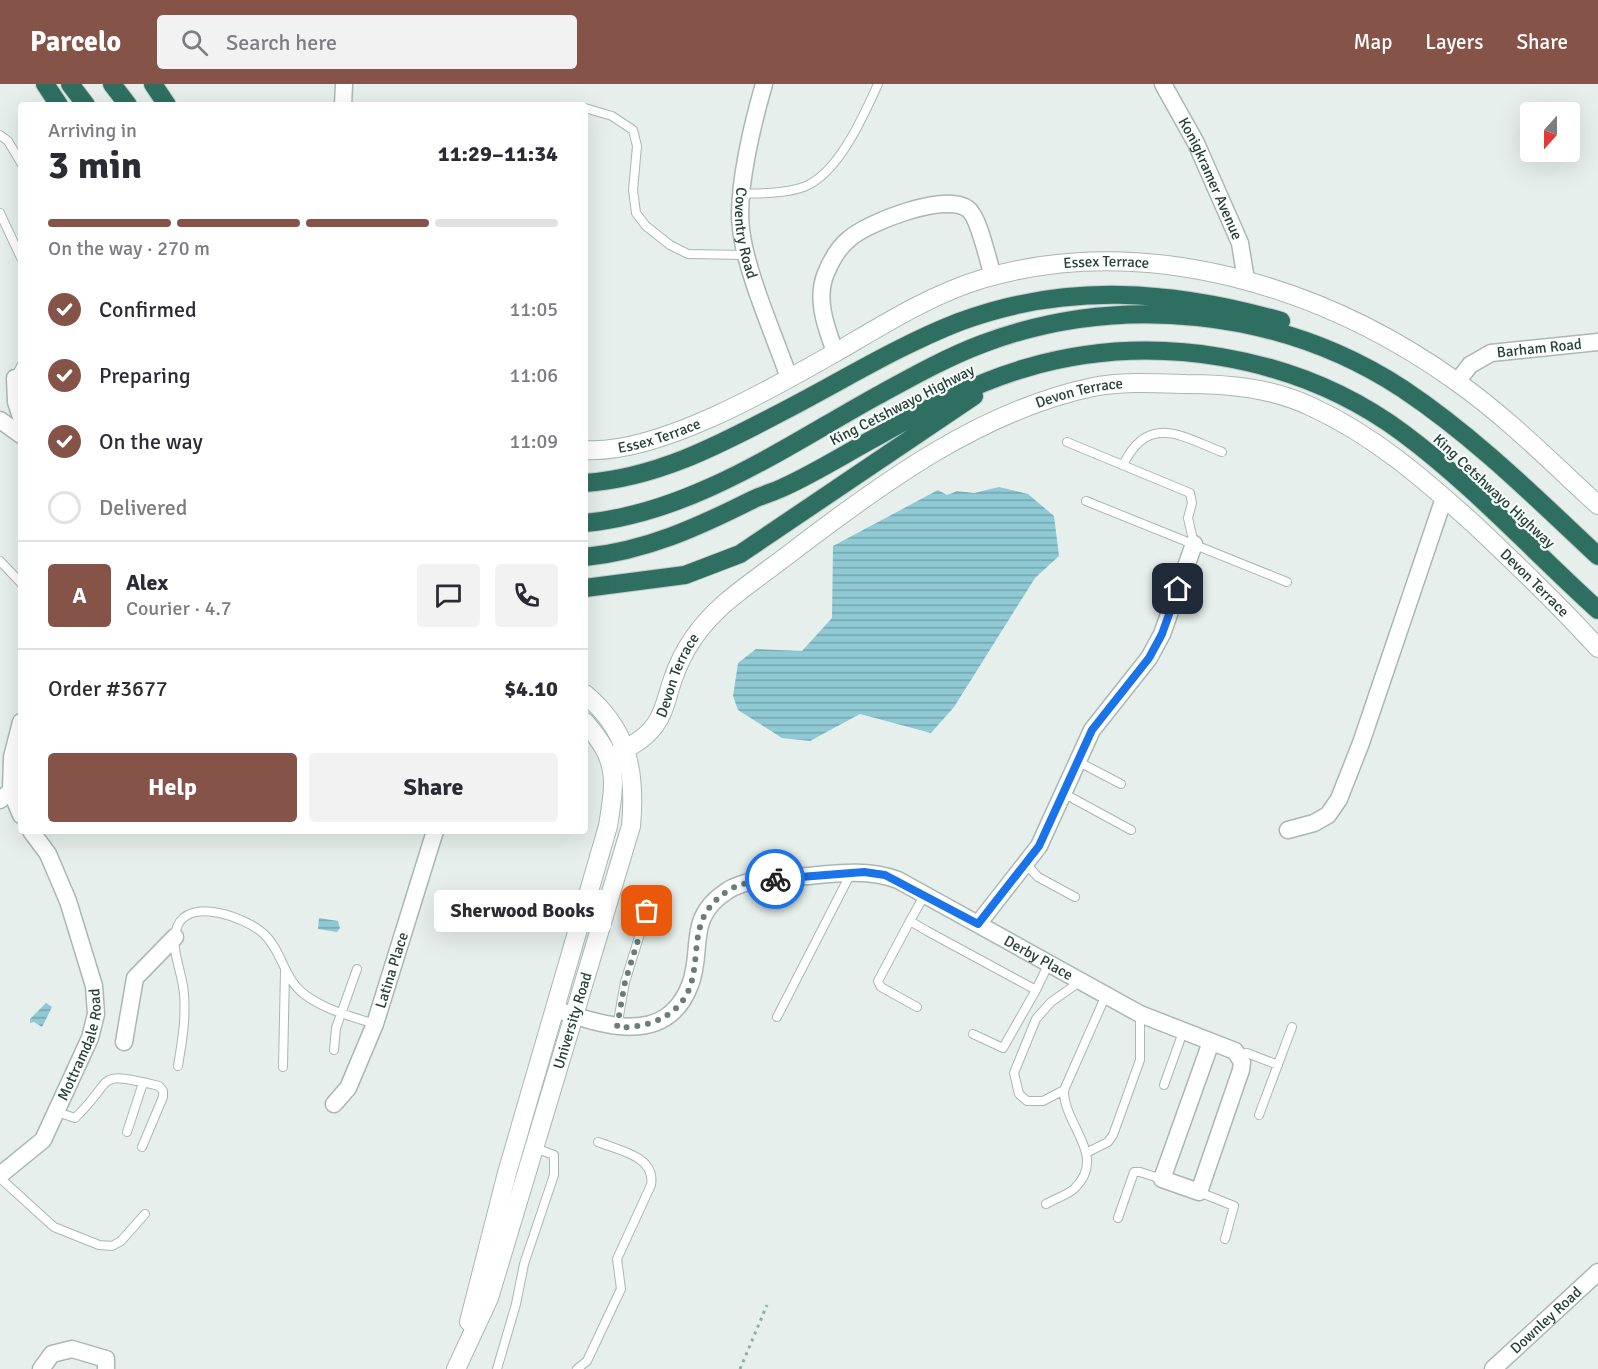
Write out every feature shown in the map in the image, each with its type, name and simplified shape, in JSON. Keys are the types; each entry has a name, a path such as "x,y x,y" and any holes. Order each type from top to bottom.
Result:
{"highway":[{"path":"45,84 57,102"},
{"path":"70,84 85,102"},
{"path":"112,84 126,102"},
{"path":"153,84 165,102"},
{"path":"588,483 632,477 671,466 729,440 917,341 960,322 1034,302 1075,296 1153,295 1201,300 1240,309 1284,322 1332,341 1371,363 1402,388"},
{"name":"King Cetshwayo Highway","path":"588,522 633,515 675,502 753,465 919,373 981,344 1023,331 1075,321 1127,314 1182,315 1263,328 1311,343 1402,388 1496,460 1598,556"},
{"name":"King Cetshwayo Highway","path":"588,556 654,544 701,526 784,487 953,396 1005,375 1075,357 1111,351 1194,352 1235,359 1272,369 1312,384 1345,399 1401,431 1458,478 1598,610"},
{"path":"588,588 685,575 740,554 1005,375"}],"street":[{"path":"343,102 344,84"},
{"name":"Coventry Road","path":"764,84 741,194 741,229 746,255 789,378"},
{"name":"Konigkramer Avenue","path":"1163,84 1196,143 1240,243 1246,280"},
{"path":"835,352 822,316 825,274 849,238 881,221 911,210 948,202 966,207 974,218 993,276"},
{"name":"Essex Terrace","path":"588,450 612,449 666,435 723,411 789,378 901,314 944,293 993,276 1023,269 1067,263 1114,262 1246,280 1297,296 1342,316 1414,355 1457,382 1521,434 1598,505"},
{"name":"Barham Road","path":"1457,382 1470,365 1491,353 1598,342"},
{"path":"14,376 18,408"},
{"name":"Devon Terrace","path":"618,753 643,738 655,727 666,703 681,657 704,622 725,603 894,477 993,422 1064,395 1096,387 1134,383 1221,384 1281,396 1309,405 1383,447 1444,498 1546,591 1598,648"},
{"path":"0,420 18,433"},
{"path":"1288,830 1314,823 1328,815 1339,800 1361,743 1444,498"},
{"path":"978,924 1027,865 1039,846 1092,730 1140,672 1162,634 1194,544"},
{"name":"University Road","path":"459,1361 515,1144 608,826 618,753 617,729 604,711 588,697"},
{"name":"University Road","path":"459,1361 489,1298 631,826 633,803 618,753 588,725"},
{"path":"18,746 16,764 6,796 18,811"},
{"name":"Mottramdale Road","path":"0,1177 38,1146 57,1112 90,1038 96,1014 96,1001 64,892 48,854 33,834"},
{"name":"Latina Place","path":"334,1104 348,1088 375,1024 434,834"},
{"name":"Derby Place","path":"555,1009 603,1025 645,1026 672,1012 691,985 696,939 705,914 727,891 743,884 852,872 885,875 925,894 1140,1014 1239,1055"},
{"path":"124,1042 135,978 175,937"},
{"path":"1211,1042 1162,1179 1199,1192 1241,1070 1239,1055"},
{"path":"515,1144 535,1148"},
{"name":"Downley Road","path":"1493,1369 1598,1272"},
{"path":"41,1369 52,1354 72,1349 106,1359 106,1369"}],"lane":[{"path":"741,194 785,192 807,186 831,168 878,84"},
{"path":"588,109 612,116 633,130 637,146 633,190 636,213 646,226 670,245 688,254 746,255"},
{"path":"0,135 8,141 18,158"},
{"path":"0,213 18,252"},
{"path":"1122,465 1135,444 1160,432 1173,433 1222,452"},
{"path":"1067,442 1190,493 1192,504 1188,518 1194,544"},
{"path":"1086,501 1287,582"},
{"path":"0,561 18,580"},
{"path":"1077,761 1121,784"},
{"path":"1063,793 1131,830"},
{"path":"1027,865 1038,877 1075,897"},
{"path":"777,1017 852,872"},
{"path":"617,1027 625,982 653,892"},
{"path":"917,1007 881,987 878,981 925,894"},
{"path":"178,1066 183,1037 184,993 175,937 178,925 186,915 196,910 209,910 250,924 266,935 289,978 303,993 342,1014 375,1024"},
{"path":"910,921 1036,990"},
{"path":"973,1034 1003,1048 1049,963"},
{"path":"334,1050 336,1028 357,969"},
{"path":"284,1067 285,970"},
{"path":"1064,1090 1043,1101 1027,1101 1019,1094 1014,1073 1039,1014 1051,1002 1081,981"},
{"path":"1046,1204 1074,1188 1088,1161 1088,1152 1066,1106 1064,1090 1106,995"},
{"path":"1088,1152 1108,1142 1113,1135 1140,1060 1140,1014"},
{"path":"1259,1115 1292,1027"},
{"path":"1164,1085 1183,1032"},
{"path":"1239,1055 1247,1053 1278,1065"},
{"path":"57,1112 75,1118 100,1086 111,1079 123,1077 159,1086 163,1094 142,1147"},
{"path":"127,1132 143,1083"},
{"path":"577,1369 587,1361 621,1289 617,1259 651,1185 652,1176 640,1158 598,1142"},
{"path":"497,1369 525,1264 554,1174 554,1155 535,1148"},
{"path":"1118,1218 1134,1172 1162,1179"},
{"path":"0,1177 54,1227 99,1245 117,1244 145,1214"},
{"path":"1199,1192 1234,1206 1225,1239"}],"path":[{"path":"740,1369 767,1305"}],"water":[{"path":"999,487 1028,494 1054,516 1059,556 1035,578 954,707 931,733 860,714 810,741 782,738 738,710 733,696 738,663 756,649 802,651 832,618 833,546 938,490 947,495 957,491 974,493"},
{"path":"319,918 338,921 340,928 337,932 318,929"},
{"path":"46,1003 52,1007 42,1027 34,1022 30,1023 30,1019"}],"way so far":[{"path":"647,911 625,982 617,1027 645,1026 672,1012 691,985 696,939 705,914 712,903 727,891 743,884 775,879"}],"place":[{"name":"Sherwood Books","path":"647,911"}],"route":[{"path":"775,879 864,872 885,875 925,894 978,924 1027,865 1039,846 1092,730 1149,658 1162,634 1178,589"}]}
